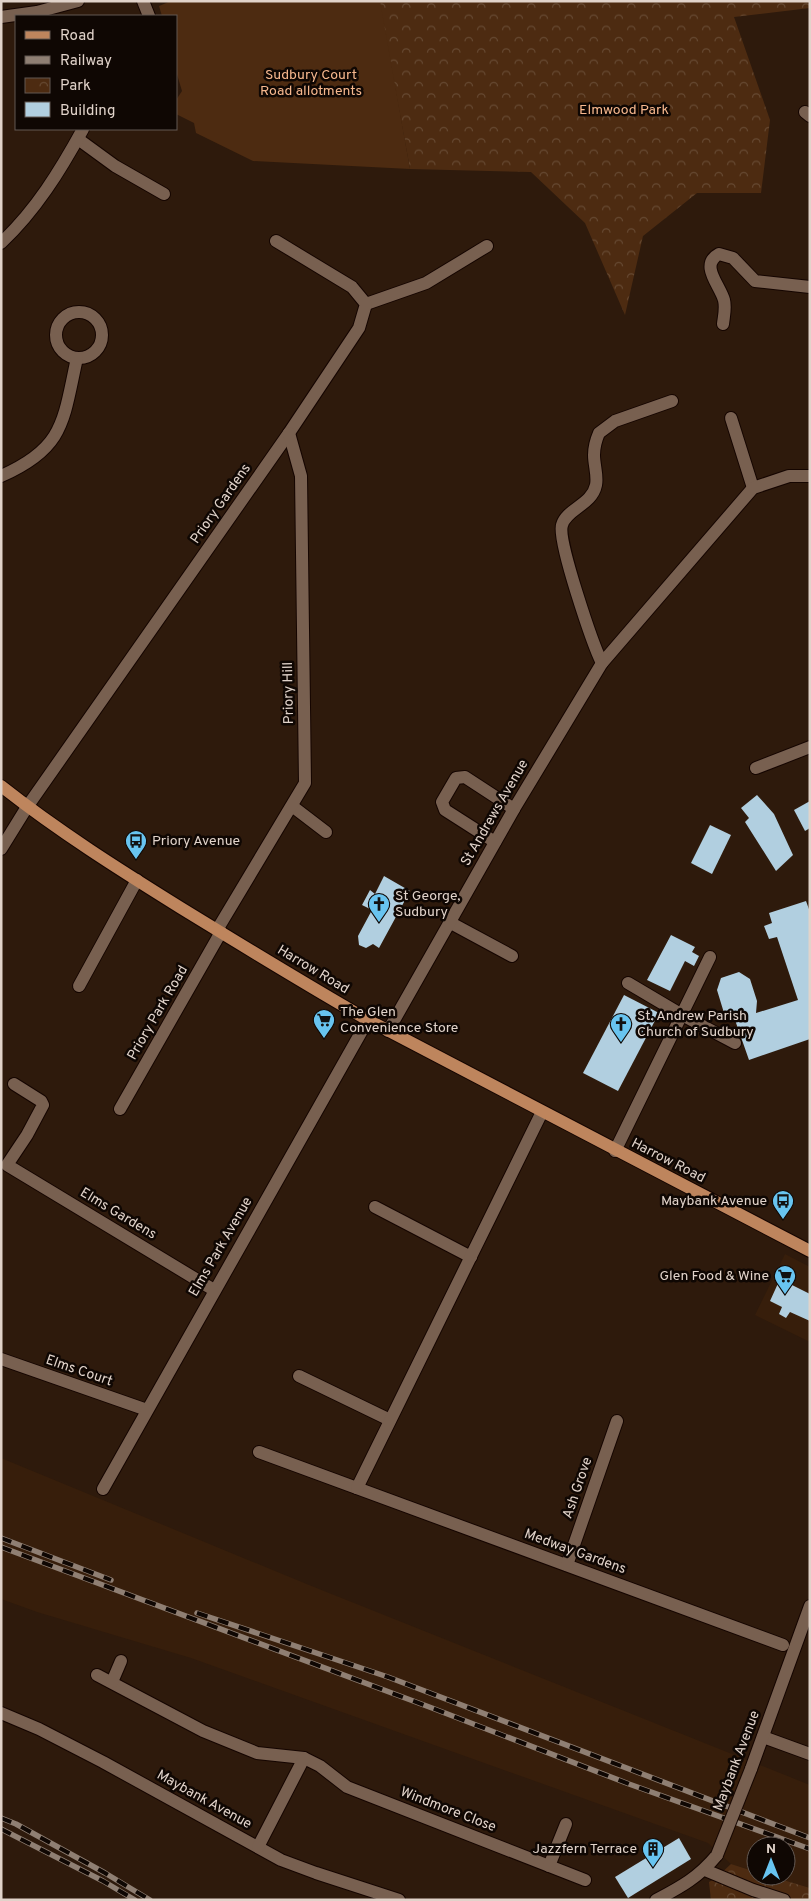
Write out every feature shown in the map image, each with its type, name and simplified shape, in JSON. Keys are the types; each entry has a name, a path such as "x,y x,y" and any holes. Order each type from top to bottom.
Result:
{"main road":[{"name":"Harrow Road","path":"1,786 27,806 137,880 368,1020 615,1151 810,1251"}],"street":[{"path":"1,16 37,12 78,1"},
{"path":"144,1 149,15"},
{"path":"1,243 22,223 46,192 80,134 115,166 164,194"},
{"path":"276,241 352,287 366,304 426,283 487,246"},
{"path":"723,324 724,300 710,268 715,257 719,254 732,258 740,264 750,278 755,281 810,287"},
{"name":"Priory Gardens","path":"27,806 289,433 359,328 366,304"},
{"path":"1,476 35,459 60,428 77,358"},
{"path":"602,663 590,637 564,542 562,524 566,517 586,501 596,485 594,453 599,433 615,421 672,401"},
{"path":"732,418 753,488 789,476 810,476"},
{"name":"Priory Hill","path":"219,931 305,783 301,476 289,433"},
{"name":"St Andrews Avenue","path":"388,1031 514,809 602,663 753,488"},
{"path":"756,768 810,747"},
{"path":"495,842 445,810 442,802 456,778 464,777 514,809"},
{"path":"1,849 27,806"},
{"path":"292,806 326,832"},
{"path":"78,986 137,880"},
{"path":"450,922 512,956"},
{"name":"Priory Park Road","path":"120,1109 219,931"},
{"path":"615,1151 710,957"},
{"path":"628,983 735,1043"},
{"name":"Elms Park Avenue","path":"102,1489 368,1020"},
{"name":"Elms Gardens","path":"14,1084 41,1101 43,1105 27,1135 7,1165 214,1290"},
{"path":"356,1488 542,1112"},
{"path":"375,1207 471,1257"},
{"name":"Elms Court","path":"1,1359 147,1410"},
{"path":"299,1376 390,1420"},
{"name":"Ash Grove","path":"567,1565 617,1421"},
{"name":"Medway Gardens","path":"259,1452 783,1645"},
{"name":"Maybank Avenue","path":"656,1900 682,1886 705,1870 717,1855 763,1737 810,1606"},
{"path":"112,1682 121,1661"},
{"name":"Windmore Close","path":"97,1675 203,1731 257,1753 304,1758 320,1766 348,1787 585,1880"},
{"name":"Maybank Avenue","path":"1,1713 39,1729 104,1762 281,1860 399,1900"},
{"path":"763,1737 810,1754"},
{"path":"258,1847 304,1758"},
{"path":"549,1866 566,1824"},
{"path":"705,1870 751,1895 784,1900"}],"shaded area":[{"path":"785,1254 810,1267 810,1342 755,1315"},
{"path":"1,1458 309,1585 810,1785 810,1888 796,1884 796,1836 746,1836 746,1869 731,1864 708,1843 191,1658 37,1612 1,1599"}],"green space":[{"name":"Sudbury Court Road allotments","path":"171,1 380,1 410,169 253,161 196,133 194,123 178,115 178,97 182,91 178,78 178,15 162,15 159,6"},
{"name":"Elmwood Park","path":"379,1 810,1 810,8 734,17 770,120 761,193 697,193 643,236 625,315 585,223 531,172 410,169"},
{"path":"731,1864 746,1869 746,1886 796,1886 796,1884 810,1888 810,1900 711,1900 709,1882"}],"building":[{"path":"757,795 774,814 793,855 776,871 745,822 749,818 741,808"},
{"path":"810,801 810,828 805,831 794,810"},
{"path":"710,825 731,835 712,874 691,863"},
{"name":"St George, Sudbury","path":"384,876 410,891 379,948 373,944 366,948 359,945 358,936 372,910 362,905 370,890 375,894"},
{"path":"806,901 810,912 810,1039 749,1060 735,1020 724,1013 717,990 721,978 739,972 750,979 757,1001 756,1013 798,1000 777,937 769,939 764,926 772,923 769,913"},
{"path":"671,935 695,947 692,952 699,956 694,966 685,961 670,991 647,980"},
{"name":"St. Andrew Parish Church of Sudbury","path":"624,995 659,1013 618,1091 583,1073"},
{"path":"780,1279 810,1294 810,1321 790,1312 786,1318 779,1314 782,1307 770,1301"},
{"name":"Jazzfern Terrace","path":"679,1838 691,1859 628,1898 615,1877"}],"railway":[{"path":"1,1538 111,1580"},
{"path":"1,1547 432,1708 629,1784 810,1849"},
{"path":"197,1613 388,1677 810,1838"},
{"path":"1,1818 16,1824 150,1900"},
{"path":"1,1829 103,1881 135,1900"}],"place":[{"name":"Priory Avenue","path":"136,860"},
{"name":"St George, Sudbury","path":"379,923"},
{"name":"The Glen Convenience Store","path":"324,1039"},
{"name":"St. Andrew Parish Church of Sudbury","path":"621,1043"},
{"name":"Maybank Avenue","path":"783,1220"},
{"name":"Glen Food & Wine","path":"785,1295"},
{"name":"Jazzfern Terrace","path":"653,1868"}]}
